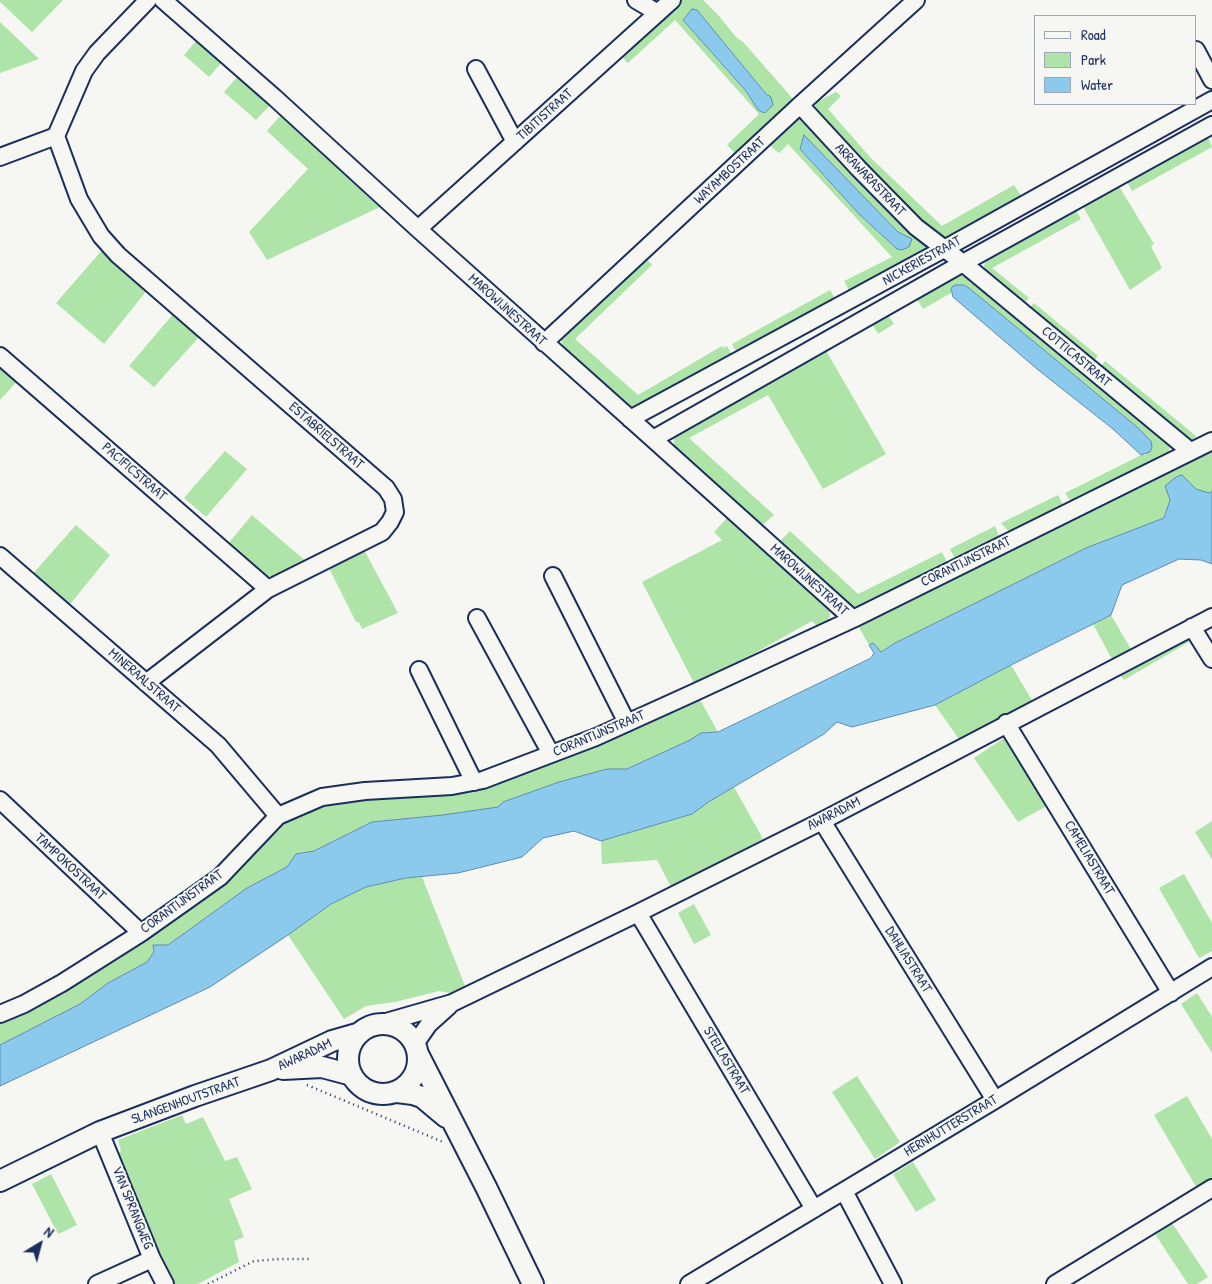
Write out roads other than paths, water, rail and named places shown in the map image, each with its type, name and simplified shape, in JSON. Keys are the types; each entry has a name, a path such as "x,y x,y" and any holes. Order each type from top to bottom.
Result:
{"main road":[{"path":"453,1123 422,1098 413,1094 397,1092 376,1094 358,1084 352,1076 348,1064 353,1042 360,1033 369,1027 379,1024 390,1025 409,1035 468,1152 533,1284"},
{"name":"AWARADAM","path":"271,1070 332,1041 360,1033"},
{"path":"397,1092 407,1086 414,1077 418,1066 416,1049"},
{"name":"AWARADAM","path":"271,1070 322,1067 352,1076"},
{"name":"SLANGENHOUTSTRAAT","path":"0,1181 100,1132 271,1070"}],"street":[{"path":"0,157 56,136 84,71 97,53 148,0"},
{"path":"636,0 658,13"},
{"name":"TIBITISTRAAT","path":"418,229 672,0"},
{"name":"WAYAMBOSTRAAT","path":"544,343 916,0"},
{"name":"MAROWIJNESTRAAT","path":"170,2 544,343 653,438 853,619"},
{"path":"1197,52 1212,80"},
{"path":"476,69 514,142"},
{"name":"NICKERIESTRAAT","path":"630,419 944,250 1212,100"},
{"name":"ARRAWARASTRAAT","path":"800,105 859,170 910,221 944,250 963,263"},
{"name":"NICKERIESTRAAT","path":"653,438 1212,125"},
{"name":"ESTABRIELSTRAAT","path":"56,136 79,199 101,236 118,255 386,488 393,499 395,512 382,532 268,589 146,683"},
{"name":"COTTICASTRAAT","path":"963,263 1190,451"},
{"name":"PACIFICSTRAAT","path":"0,356 268,589"},
{"name":"CORANTIJNSTRAAT","path":"0,1014 24,1004 62,983 141,933 220,877 278,816 322,797 365,791 452,786 483,780 596,737 853,619 1212,440"},
{"name":"MINERAALSTRAAT","path":"0,556 218,745 278,816"},
{"path":"553,576 627,723"},
{"name":"AWARADAM","path":"379,1024 452,1003 638,913 822,821 1212,616"},
{"path":"478,618 552,754"},
{"path":"1192,627 1212,659"},
{"path":"419,670 474,782"},
{"name":"CAMELIASTRAAT","path":"1006,723 1171,993"},
{"name":"TAMPOKOSTRAAT","path":"0,800 141,933"},
{"name":"DAHLIASTRAAT","path":"822,821 995,1100"},
{"name":"STELLASTRAAT","path":"638,913 814,1209"},
{"name":"HERNHUTTERSTRAAT","path":"689,1284 1212,967"},
{"name":"AWARADAM","path":"416,1049 429,1024 452,1003"},
{"name":"VAN SPRANGWEG","path":"100,1132 152,1259 165,1284"},
{"path":"1055,1284 1212,1188"},
{"path":"844,1190 893,1284"},
{"path":"97,1284 152,1259"}],"water":[{"path":"692,9 697,10 766,94 771,97 773,105 765,113 758,110 746,91 683,20"},
{"path":"804,135 898,232 912,239 909,247 902,250 897,249 859,214 800,149"},
{"path":"956,285 964,285 969,288 1137,427 1151,441 1152,447 1150,452 1141,455 1113,429 1037,369 953,297 951,289"},
{"path":"1182,475 1196,489 1209,493 1212,491 1212,564 1201,560 1179,559 1122,585 1111,615 935,705 852,727 837,722 824,734 710,801 692,814 601,841 574,831 543,838 522,857 458,873 406,878 366,887 331,904 210,987 0,1086 0,1045 80,1004 108,983 147,962 154,952 153,945 168,945 247,888 287,867 296,854 314,851 372,822 498,807 503,802 559,782 607,769 627,769 701,733 718,732 871,658 874,653 869,645 873,643 881,652 895,643 1086,548 1164,518 1170,500 1165,486 1176,477"}]}
